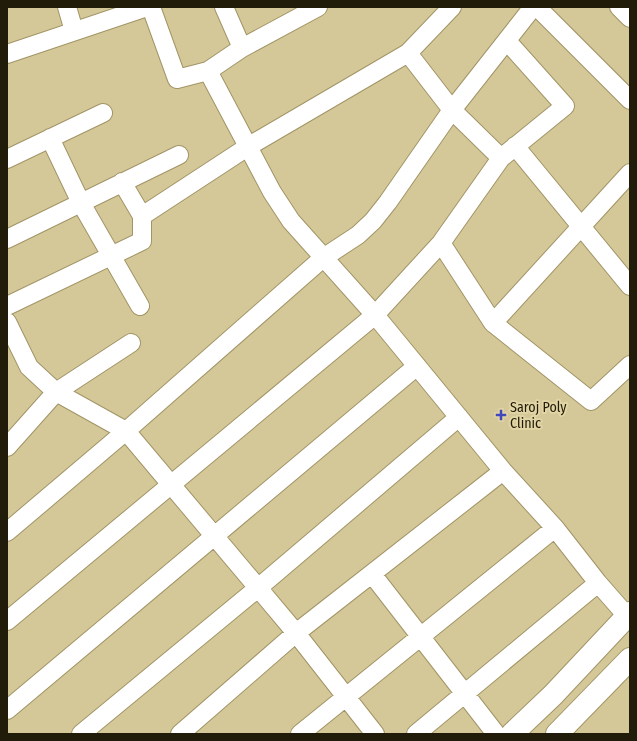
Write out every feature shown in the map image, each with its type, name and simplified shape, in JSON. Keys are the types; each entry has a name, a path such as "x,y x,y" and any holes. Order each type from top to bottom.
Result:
{"main road":[{"path":"512,734 553,695 629,615"},
{"path":"557,734 630,659"}],"street":[{"path":"67,7 74,31"},
{"path":"7,54 147,7"},
{"path":"151,7 177,79 208,71 242,48 318,7"},
{"path":"224,7 242,48"},
{"path":"142,216 248,146 408,53 452,7"},
{"path":"7,532 126,431 323,258 358,235 373,221 388,202 452,110 533,7"},
{"path":"537,7 630,100"},
{"path":"619,7 630,18"},
{"path":"7,621 375,315 441,243 501,158 565,106 507,41"},
{"path":"408,53 452,110 501,158"},
{"path":"208,71 272,192 291,221 375,315 503,471 555,528 598,583 629,615"},
{"path":"7,159 103,113"},
{"path":"50,138 81,203 140,306"},
{"path":"515,146 630,286"},
{"path":"7,239 179,155"},
{"path":"493,323 630,173"},
{"path":"7,306 142,241 142,216 122,182"},
{"path":"441,243 493,323 591,400 630,365"},
{"path":"7,322 29,367 56,392 126,431 296,633 375,734"},
{"path":"9,442 56,392 132,343"},
{"path":"7,710 216,537 417,366"},
{"path":"81,734 258,588 459,417"},
{"path":"180,734 296,633 503,471"},
{"path":"300,734 345,696 555,528"},
{"path":"372,574 496,734"},
{"path":"416,734 598,583"}],"place":[{"name":"Saroj Poly Clinic","path":"501,415"}]}
